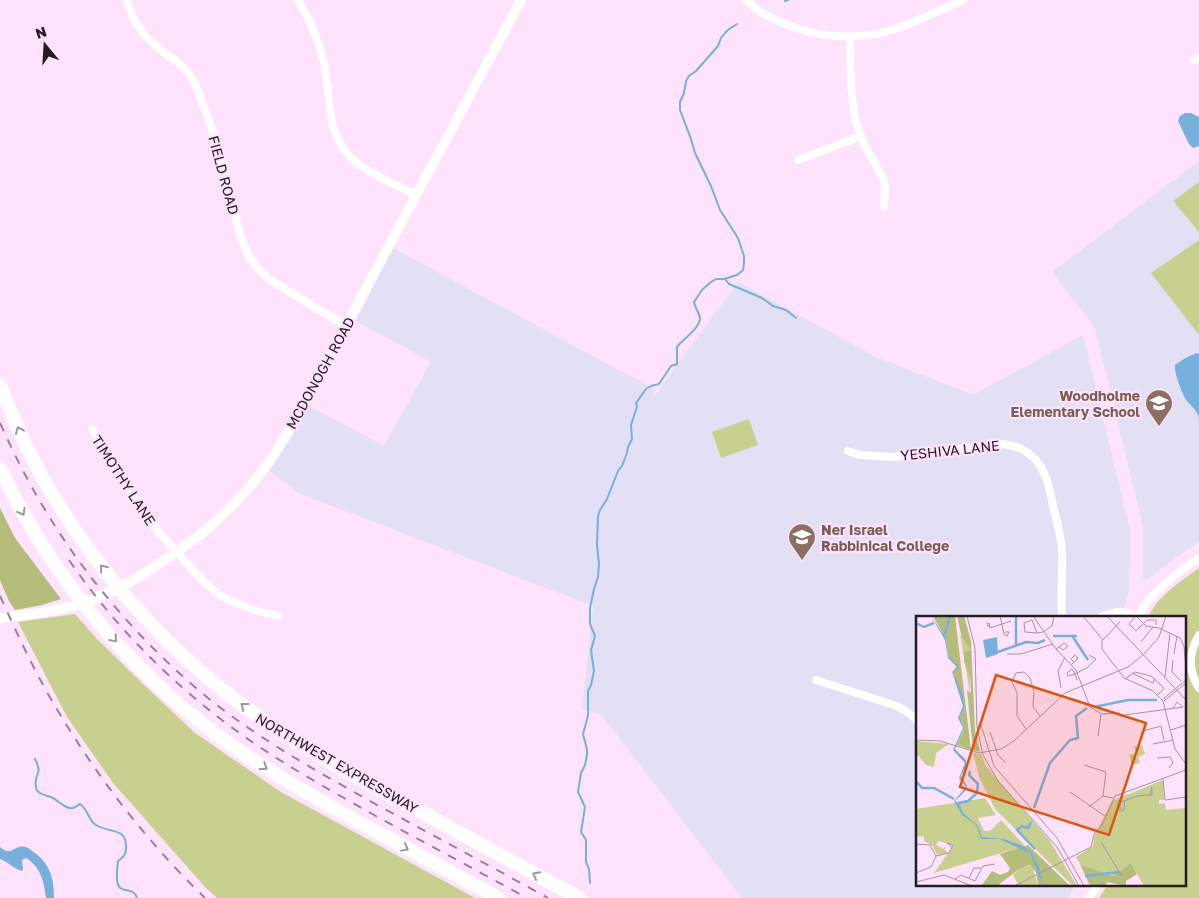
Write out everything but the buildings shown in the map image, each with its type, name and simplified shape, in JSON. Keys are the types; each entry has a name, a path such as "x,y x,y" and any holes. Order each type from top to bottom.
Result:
{"highway":[{"name":"NORTHWEST EXPRESSWAY","path":"0,386 27,448 59,506 83,541 120,590 150,624 197,669 252,713 324,758 366,783 579,898"},
{"path":"0,469 29,525 82,602 137,664 199,721 262,766 306,793 498,898"}],"main road":[{"name":"MCDONOGH ROAD","path":"0,618 80,604 116,590 147,573 206,530 260,474 274,456 299,413 521,0"}],"street":[{"name":"FIELD ROAD","path":"127,0 134,22 154,44 180,64 195,84 230,186 237,225 252,260 264,275 272,281 346,326"},
{"path":"298,0 321,49 325,66 330,118 334,131 344,150 362,167 416,195"},
{"path":"746,0 760,12 799,30 816,34 850,37 876,34 902,26 963,0"},
{"path":"850,37 852,99 855,120 871,158 883,178 885,186 884,206"},
{"path":"798,160 861,136"},
{"name":"TIMOTHY LANE","path":"92,429 146,516 204,582 218,594 229,600 251,609 278,616"},
{"name":"YESHIVA LANE","path":"848,451 859,455 893,457 1002,444 1009,444 1025,450 1039,463 1044,473 1058,522 1062,556 1062,616"},
{"path":"1137,616 1156,591 1199,558"},
{"path":"1104,616 1124,611 1134,616"},
{"path":"1199,635 1193,647 1190,666 1192,676 1199,688"},
{"path":"816,680 897,706 916,719"},
{"path":"1089,898 1097,886"}],"shaded area":[{"name":"Woodholme Elementary School","path":"1199,161 1199,541 1143,582 1143,526 1095,328 1052,272"},
{"name":"Ner Israel Rabbinical College","path":"393,248 654,389 652,399 738,282 876,357 973,395 1083,335 1130,530 1129,591 1122,616 916,616 916,886 1074,886 1069,898 742,898 601,714 582,710 593,606 301,494 269,471 309,406 384,446 431,362 356,321"}],"green space":[{"path":"1199,182 1199,232 1173,201"},
{"path":"1199,240 1199,335 1151,273"},
{"path":"749,419 758,445 721,458 712,432"},
{"path":"0,508 15,538 61,599 15,610 0,580"},
{"path":"1199,568 1199,898 1099,898 1107,886 1186,886 1186,616 1149,616 1158,602 1177,584"},
{"path":"75,614 98,640 195,733 281,792 475,898 217,898 205,887 113,783 67,717 18,622"}],"water":[{"path":"1185,113 1191,113 1199,117 1199,146 1193,148 1189,144 1178,121 1180,116"},
{"path":"1197,353 1199,354 1199,418 1183,394 1175,369 1175,365"},
{"path":"0,847 10,851 18,847 26,847 40,858 50,873 54,898 46,898 41,875 31,862 26,858 22,860 23,869 22,871 19,870 0,859"}],"waterway":[{"path":"590,883 589,869 586,862 586,840 581,832 585,807 578,792 581,773 587,755 583,734 588,716 588,691 594,671 591,650 595,636 590,624 590,608 598,577 598,516 622,466 632,439 631,425 637,407 636,403 646,389 659,384 671,366 677,364 677,347 699,322 700,318 694,302 702,290 711,282 716,279 737,275 743,270 744,256 738,238 720,210 695,153 680,110 680,102 689,76 696,71 718,46 725,33 737,24"},
{"path":"725,279 729,284 762,298 773,306 786,310 796,318"},
{"path":"35,759 39,769 35,782 38,792 54,798 68,808 73,808 80,804 96,825 117,832 124,837 126,851 124,856 118,861 117,882 120,888 133,892 137,898"}],"railway":[{"path":"0,423 16,457 47,513 101,590 144,639 213,702 253,731 336,782 548,898"},
{"path":"69,560 105,608 146,653 190,695 238,732 271,754 374,815 527,898"},
{"path":"0,596 41,682 100,776 139,827 205,898"}],"place":[{"name":"Woodholme Elementary School","path":"1159,427"},
{"name":"Ner Israel Rabbinical College","path":"802,561"}]}
